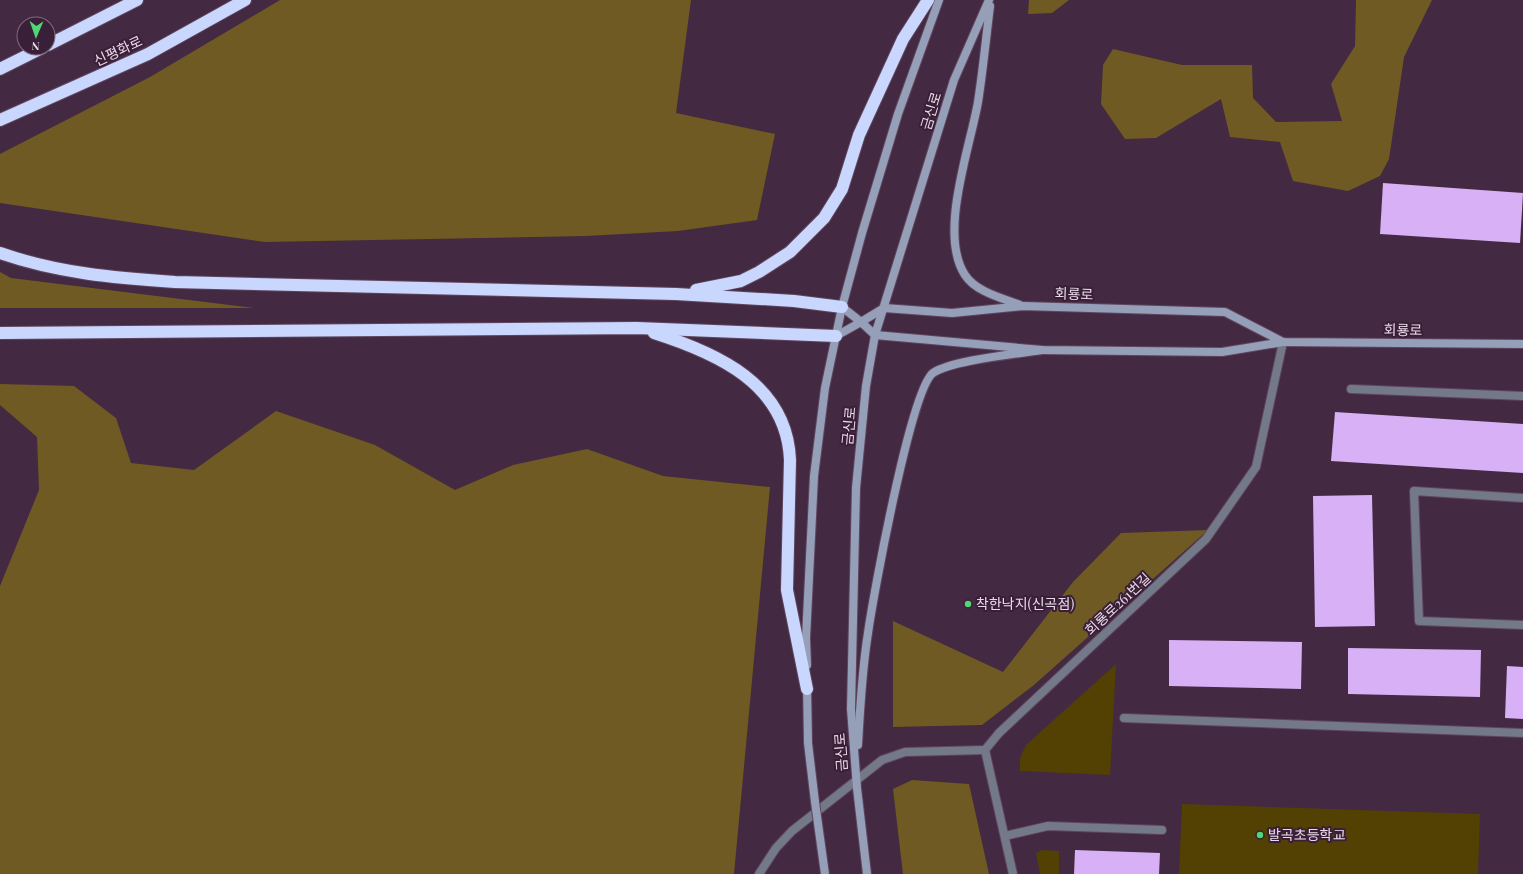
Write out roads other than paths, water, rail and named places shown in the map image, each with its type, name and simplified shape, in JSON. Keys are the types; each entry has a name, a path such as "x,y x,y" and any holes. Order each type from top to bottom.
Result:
{"highway":[{"path":"56,41 137,0"},
{"name":"신평화로","path":"0,120 148,54 245,0"},
{"path":"676,294 741,281 759,272 790,252 824,218 842,189 860,135 903,38 928,0"},
{"path":"0,69 26,56"},
{"path":"0,254 19,260 72,272 113,278 175,282 676,294 794,301 842,307"},
{"path":"637,328 689,344 730,365 763,392 780,416 790,446 787,590 807,689"},
{"path":"0,333 637,328 836,336"}],"street":[{"name":"금신로","path":"825,874 808,743 806,638 814,476 824,388 842,307 862,233 898,114 939,0"},
{"name":"금신로","path":"867,874 857,788 851,709 856,488 866,386 875,335 954,80 990,0"},
{"path":"990,0 977,104 963,168 955,220 956,250 962,270 972,283 981,289 1023,306"},
{"name":"회룡로","path":"884,308 952,313 1023,306 1225,312 1283,342"},
{"path":"842,307 862,322 875,335"},
{"path":"836,336 884,308"},
{"name":"회룡로","path":"875,335 1042,350 1222,352 1283,342 1523,344"},
{"name":"회룡로261번길","path":"985,750 999,734 1206,539 1256,467 1283,342"},
{"path":"857,788 860,709 868,633 907,440 924,384 933,373 959,364 1042,350"},
{"path":"1351,389 1523,396"},
{"path":"1523,498 1414,491 1419,621 1523,625"},
{"path":"1124,718 1523,733"},
{"path":"759,874 776,848 792,831 882,760 904,752 985,750 1013,874"},
{"path":"1005,836 1048,826 1162,830"}],"place":[{"name":"착한낙지(신곡점)","path":"968,604"},
{"name":"발곡초등학교","path":"1260,835"}]}
